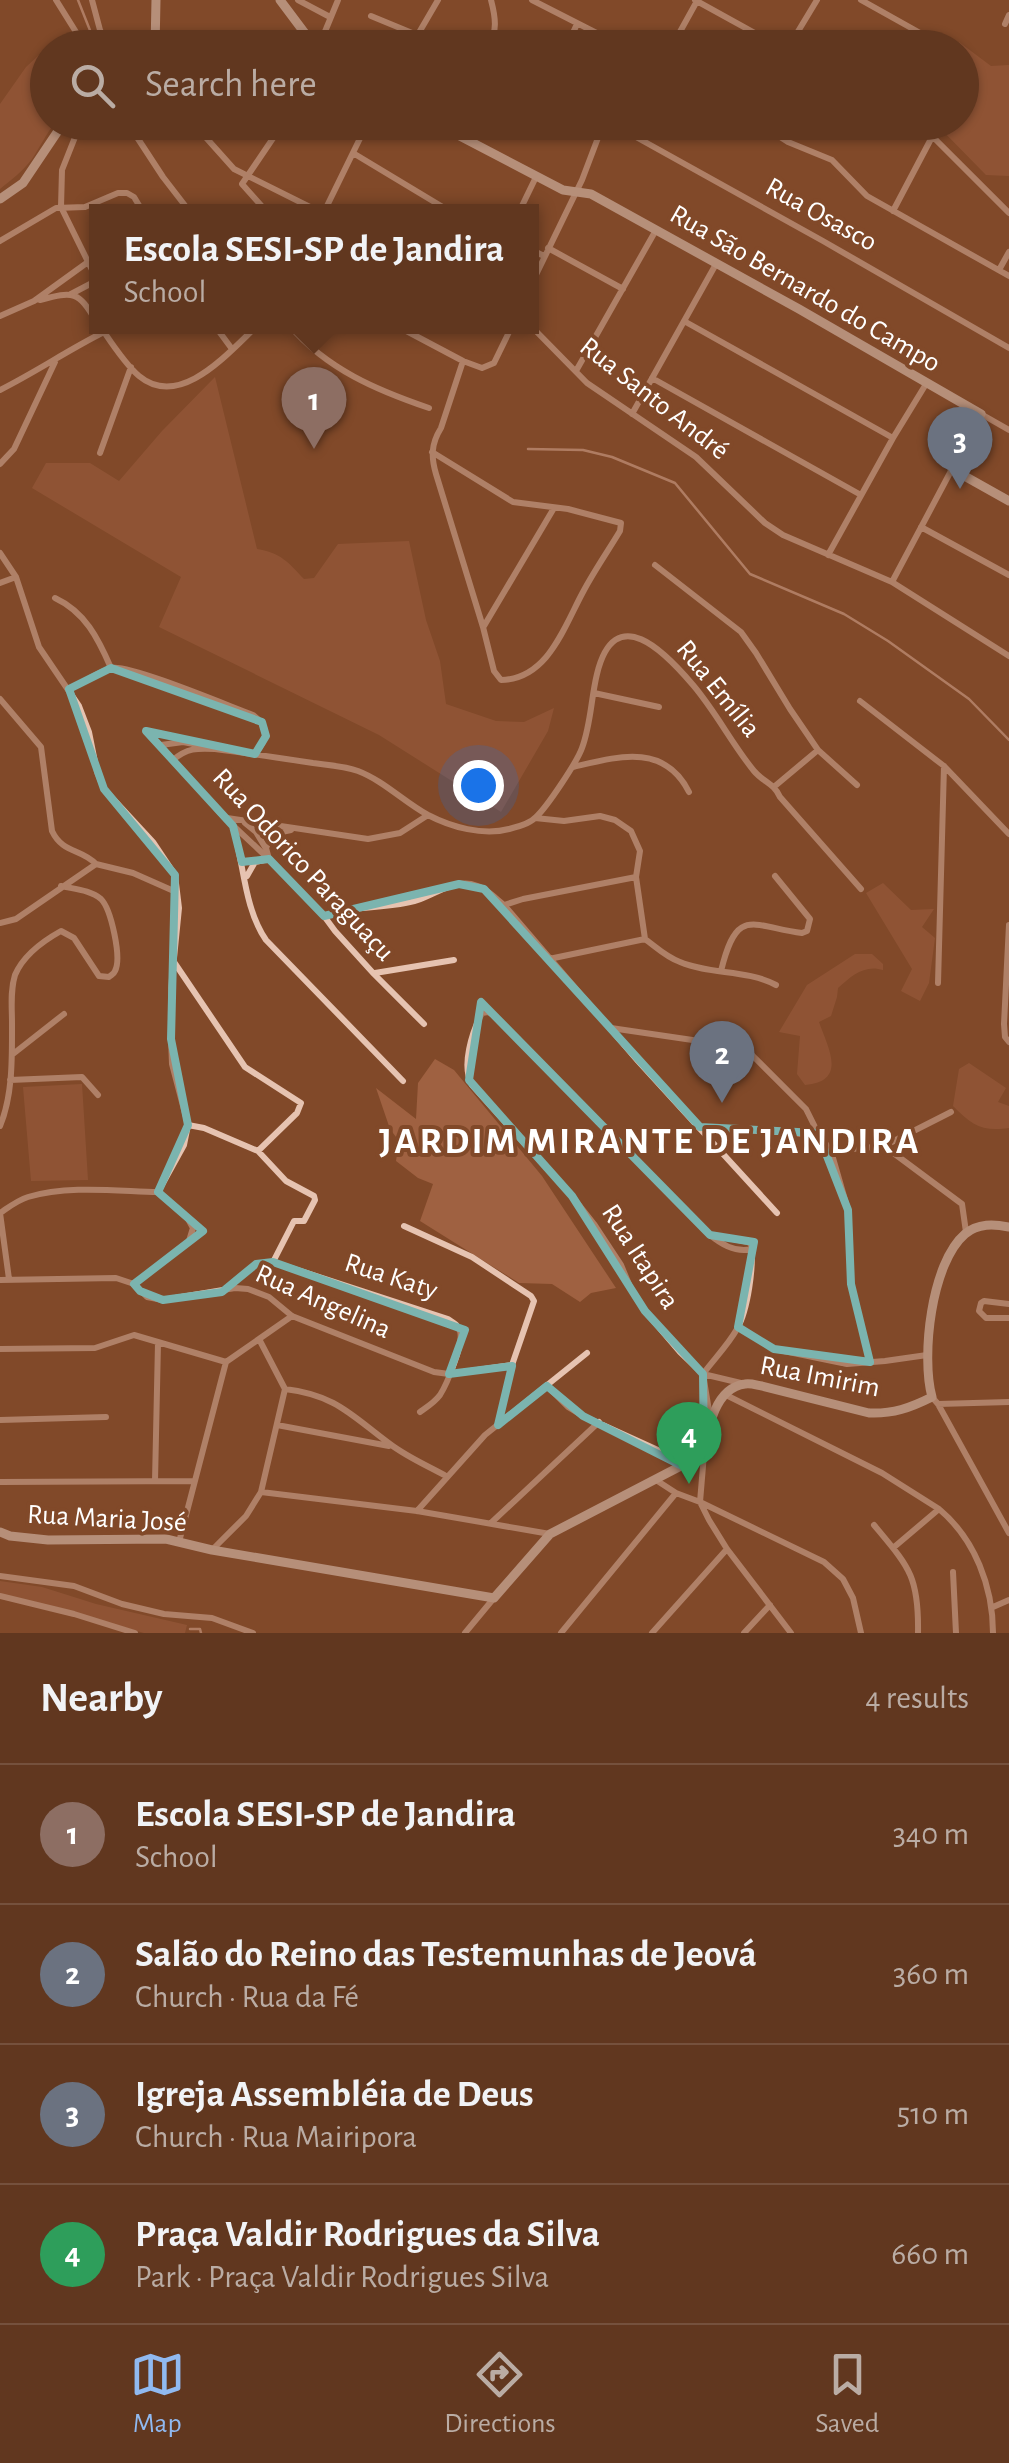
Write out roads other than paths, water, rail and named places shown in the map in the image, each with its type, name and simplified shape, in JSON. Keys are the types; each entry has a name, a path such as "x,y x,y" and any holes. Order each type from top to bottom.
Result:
{"street":[{"path":"56,0 75,30"},
{"path":"92,0 100,30"},
{"path":"155,30 156,0"},
{"path":"280,0 302,30"},
{"path":"298,0 330,17"},
{"path":"326,30 338,0"},
{"path":"420,30 438,0"},
{"path":"491,0 495,30"},
{"path":"532,0 590,30"},
{"path":"797,30 816,0"},
{"path":"861,0 915,30"},
{"path":"681,30 696,1 751,30"},
{"path":"1005,24 1009,14"},
{"path":"372,16 404,30"},
{"path":"575,30 578,24"},
{"path":"0,199 23,183 52,140"},
{"path":"0,316 34,301 88,262 61,207 62,170 74,140"},
{"path":"139,140 184,204"},
{"path":"208,140 234,169 305,204"},
{"path":"260,204 242,184 272,140"},
{"path":"326,204 359,140"},
{"name":"Rua São Bernardo do Campo","path":"467,140 563,190 591,194 800,308 1009,430"},
{"path":"539,268 599,140"},
{"name":"Rua Osasco","path":"633,140 822,241 1009,348"},
{"path":"785,140 832,160 867,196 1009,276"},
{"path":"892,211 930,140"},
{"path":"936,140 1009,213"},
{"path":"352,153 438,204"},
{"path":"523,204 536,177"},
{"path":"93,204 127,192 138,204"},
{"path":"0,241 49,211 89,205"},
{"path":"576,372 656,230"},
{"path":"539,251 624,289"},
{"path":"999,270 1009,252"},
{"path":"632,414 716,264"},
{"path":"34,301 71,294 89,285"},
{"path":"71,294 89,309"},
{"path":"684,321 893,438"},
{"path":"0,390 55,360 90,334"},
{"path":"106,334 131,367 149,382 163,387 190,382 248,334"},
{"path":"221,334 232,349"},
{"path":"296,334 351,377 429,408"},
{"path":"412,334 482,368 494,362 508,334"},
{"name":"Rua Santo André","path":"538,334 587,384 696,457 765,523 783,535 892,582 1009,656"},
{"path":"0,464 14,449 55,360"},
{"path":"432,452 524,505 620,523 620,530 550,653 535,668 504,681 494,671 432,452 463,361"},
{"path":"100,454 131,367"},
{"path":"652,378 861,495"},
{"path":"828,555 926,384"},
{"path":"892,582 981,414"},
{"path":"952,470 1009,501"},
{"path":"483,627 554,508"},
{"path":"921,527 1009,574"},
{"path":"0,553 16,577 39,647 70,690 89,732 104,788 165,858 175,876 179,908 170,1011 172,1064 188,1125 184,1145 158,1192"},
{"path":"655,565 740,632 818,750 856,784"},
{"path":"0,583 16,577"},
{"path":"54,598 72,606 91,628 111,668"},
{"name":"Rua Emília","path":"535,818 581,752 601,659 614,641 628,636 656,646 677,667 756,773 775,786 860,889"},
{"path":"70,690 111,668 165,682 262,722 266,728 264,741 255,754"},
{"path":"594,693 659,706"},
{"path":"0,699 41,747 56,840 96,864 134,873 177,892"},
{"path":"860,701 944,766 1009,834"},
{"name":"Rua Odorico Paraguaçu","path":"151,735 224,818 269,859 424,1024"},
{"path":"161,745 183,742 361,772 428,816 459,827 491,832 535,818 553,822 600,816 616,820 631,831 640,850 636,877 645,939"},
{"path":"173,760 186,750 216,749"},
{"path":"775,786 818,750"},
{"path":"573,767 622,756 645,757 673,770 689,792"},
{"path":"938,983 944,766"},
{"path":"224,818 368,839 400,832 428,816"},
{"path":"241,820 256,832 269,859 258,860 251,866 246,880"},
{"path":"233,826 254,917 266,940 402,1081"},
{"path":"266,848 268,839 277,832 312,830"},
{"path":"237,840 258,860"},
{"path":"0,922 16,919 96,864"},
{"path":"721,971 730,943 745,925 754,923 802,934 806,931 810,919 776,876"},
{"path":"504,905 636,877"},
{"path":"324,916 340,910 418,900 467,883 484,889 504,905 777,1213"},
{"path":"0,1126 10,1080 12,992 20,966 37,947 66,932 99,976 110,978 115,971 114,936 104,902 97,895 61,886"},
{"path":"1009,924 1004,1024 1009,1042"},
{"path":"549,959 645,939 679,962 761,977 776,985"},
{"path":"173,960 245,1068 300,1103 297,1112 258,1151"},
{"path":"374,974 454,960"},
{"name":"Rua Itapira","path":"703,1374 645,1312 610,1246 572,1196 472,1085 466,1071 482,1013 495,1016 710,1235 731,1248 752,1249 738,1328"},
{"path":"12,1055 64,1014"},
{"path":"610,1028 740,1047 806,1109 831,1151 848,1210 851,1284 870,1362"},
{"path":"10,1080 74,1076 87,1081 98,1095"},
{"path":"831,1151 884,1146 950,1112"},
{"path":"188,1125 258,1151 286,1181 314,1196 315,1202 304,1221 294,1221 273,1262 256,1264 222,1292"},
{"path":"700,1127 818,1133"},
{"path":"884,1146 962,1204 966,1232"},
{"path":"4,1279 0,1213 23,1198 70,1191 158,1192 190,1220 191,1235 189,1241 134,1284"},
{"path":"1009,1227 990,1224 966,1232 949,1256 932,1311 927,1355 928,1383 935,1401 1009,1533"},
{"path":"404,1226 472,1257 530,1296 533,1307 512,1365 498,1425"},
{"name":"Rua Katy","path":"273,1262 456,1324 460,1343 440,1394 420,1412"},
{"name":"Rua Angelina","path":"4,1279 116,1278 134,1284 142,1294 154,1299 248,1289 260,1292 292,1316 434,1372 448,1374 512,1365"},
{"path":"1009,1304 984,1301 979,1310 986,1318 1009,1318"},
{"path":"179,1542 226,1362 292,1316"},
{"path":"791,1633 727,1549 700,1502 710,1417 703,1374 738,1328 774,1350 847,1364 927,1355"},
{"path":"0,1350 95,1348 134,1335 226,1362"},
{"path":"212,1550 246,1516 261,1492 277,1426 285,1389 259,1339"},
{"path":"155,1480 158,1343"},
{"path":"417,1510 498,1425 587,1353"},
{"path":"703,1374 745,1384"},
{"name":"Rua Imirim","path":"710,1417 726,1395 745,1384 869,1413 886,1414 935,1401"},
{"path":"547,1386 568,1406 671,1456 682,1466"},
{"path":"285,1389 341,1406 392,1447 446,1476"},
{"path":"726,1395 882,1473 952,1520 978,1564 993,1607 994,1633"},
{"path":"935,1401 1009,1402"},
{"path":"0,1420 106,1418"},
{"path":"491,1523 599,1422"},
{"path":"277,1426 392,1447"},
{"path":"465,1633 550,1534 704,1454"},
{"path":"656,1480 676,1494 824,1562 843,1579 853,1598 861,1633"},
{"path":"0,1482 194,1481"},
{"path":"261,1492 417,1510 550,1534"},
{"path":"560,1633 676,1494"},
{"path":"894,1548 939,1509"},
{"path":"874,1525 908,1568 914,1583 918,1633"},
{"name":"Rua Maria José","path":"0,1532 48,1540 154,1538 494,1598"},
{"path":"652,1633 727,1549"},
{"path":"952,1572 956,1633"},
{"path":"0,1576 74,1586 122,1604 164,1614 212,1618 253,1633"},
{"path":"0,1596 135,1633"},
{"path":"993,1607 1009,1600"},
{"path":"744,1633 770,1604"}],"waterway":[{"path":"78,0 90,30"},
{"path":"528,449 583,450 612,457 675,483 750,574 844,614 888,641 969,699 1009,740"},
{"path":"190,1629 200,1629 201,1633"}],"place":[{"name":"Escola SESI-SP de Jandira","path":"314,449"},
{"name":"Igreja Assembléia de Deus","path":"960,489"},
{"name":"Salão do Reino das Testemunhas de Jeová","path":"722,1103"},
{"name":"Praça Valdir Rodrigues da Silva","path":"689,1484"}],"district":[{"name":"JARDIM MIRANTE DE JANDIRA","path":"650,1142"}]}
